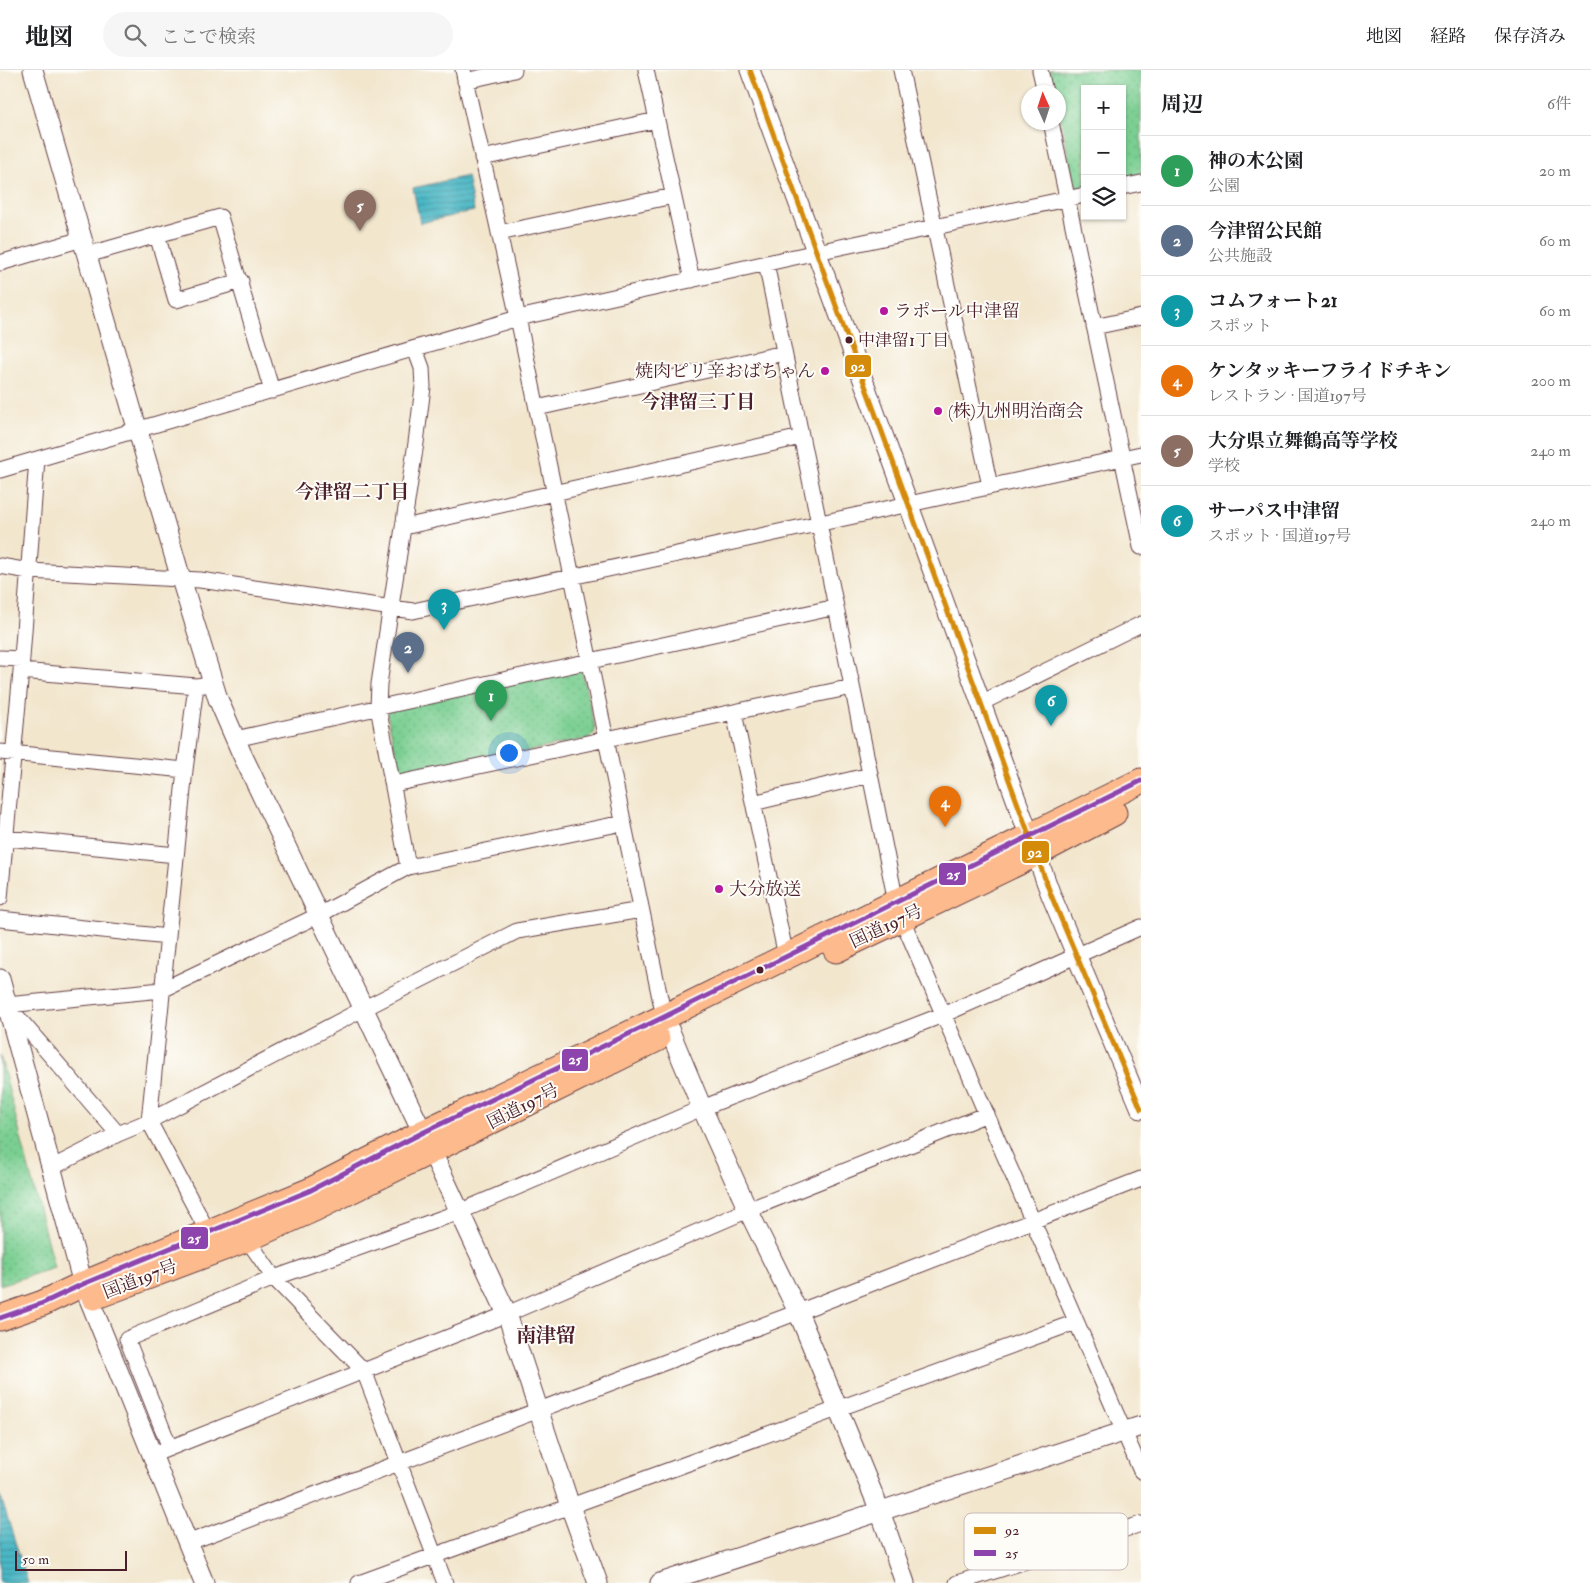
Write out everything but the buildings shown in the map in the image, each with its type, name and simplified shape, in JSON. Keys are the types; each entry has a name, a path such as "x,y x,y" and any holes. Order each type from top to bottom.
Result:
{"highway":[{"name":"国道197号","path":"1033,846 1141,781"},
{"name":"国道197号","path":"667,1025 786,956 899,910 1033,846 1141,800"},
{"name":"国道197号","path":"0,1332 208,1232 427,1142 667,1025 814,960 899,910"},
{"name":"国道197号","path":"86,1291 247,1239 316,1208 427,1142"},
{"name":"国道197号","path":"0,1318 45,1309"}],"street":[{"path":"33,70 181,579 204,685 235,739 507,1314 570,1506 598,1583"},
{"path":"514,70 464,75 518,318 641,910 667,1025 748,1210 798,1312 880,1511 905,1583"},
{"path":"646,70 692,280"},
{"path":"750,70 1033,846 1141,1109"},
{"path":"902,70 990,486"},
{"path":"1040,70 1043,85"},
{"path":"482,158 657,120"},
{"path":"1053,130 1141,546"},
{"path":"1126,186 1141,183"},
{"path":"499,233 673,196"},
{"path":"0,470 518,318 1081,196"},
{"path":"0,263 157,235 220,217 272,391"},
{"path":"157,235 176,300 240,281"},
{"path":"766,263 899,910 1034,1220 1076,1322 1132,1429 1141,1471"},
{"path":"1094,327 1141,317"},
{"path":"408,867 394,784 378,707 379,684 404,527 423,387 422,368 415,349"},
{"path":"537,408 784,353"},
{"path":"404,527 801,437"},
{"path":"0,566 29,571 200,580 413,611 1141,454"},
{"path":"0,898 7,838 7,753 22,665 37,459"},
{"path":"235,739 836,607"},
{"path":"981,703 1141,624"},
{"path":"0,658 22,665 204,685"},
{"path":"204,685 185,770 149,1121 208,1232"},
{"path":"394,784 852,687"},
{"path":"734,712 786,956"},
{"path":"7,753 185,770"},
{"path":"753,803 870,776"},
{"path":"7,1005 162,990 319,915 408,867 623,822"},
{"path":"7,838 176,855"},
{"path":"51,1168 118,1134 149,1121 363,1009 518,931 641,910"},
{"path":"0,919 168,937"},
{"path":"170,1448 127,1339 274,1278 459,1212 702,1108 945,1014 1141,927"},
{"path":"0,979 86,1291 204,1583"},
{"path":"7,1005 118,1134"},
{"path":"151,1455 507,1314 748,1210 987,1114"},
{"path":"188,1543 798,1312 1141,1179"},
{"path":"247,1239 274,1278 364,1371 444,1583"},
{"path":"360,1583 1076,1322"},
{"path":"660,1583 1132,1429"},
{"path":"1128,1528 1141,1524"},
{"path":"957,1583 998,1570"}],"green space":[{"path":"1049,70 1141,70 1141,174 1126,177 1126,85 1081,85 1081,188 1074,184 1063,130 1066,130 1066,85 1052,85"},
{"path":"577,668 582,672 595,728 595,732 590,738 406,777 400,773 387,714 391,709"},
{"path":"0,1055 54,1268 0,1285"}],"water":[{"path":"467,176 474,211 420,223 413,188"},
{"path":"0,1494 28,1583 0,1583"}],"transit line":[{"name":"92","path":"750,70 1051,895 1141,1109"},
{"name":"25","path":"0,1318 43,1303 83,1284 309,1191 422,1133 664,1017 1141,781"}],"place":[{"name":"大分県立舞鶴高等学校","path":"360,231"},
{"name":"ラポール中津留","path":"884,311"},
{"name":"中津留1丁目","path":"849,340"},
{"name":"焼肉ピリ辛おばちゃん","path":"825,371"},
{"name":"(株)九州明治商会","path":"938,411"},
{"name":"コムフォート21","path":"444,630"},
{"name":"今津留公民館","path":"408,673"},
{"name":"神の木公園","path":"491,721"},
{"name":"サーパス中津留","path":"1051,726"},
{"name":"ケンタッキーフライドチキン","path":"945,827"},
{"name":"大分放送","path":"719,889"}],"district":[{"name":"今津留三丁目","path":"698,401"},
{"name":"今津留二丁目","path":"352,491"},
{"name":"南津留","path":"546,1335"}]}
